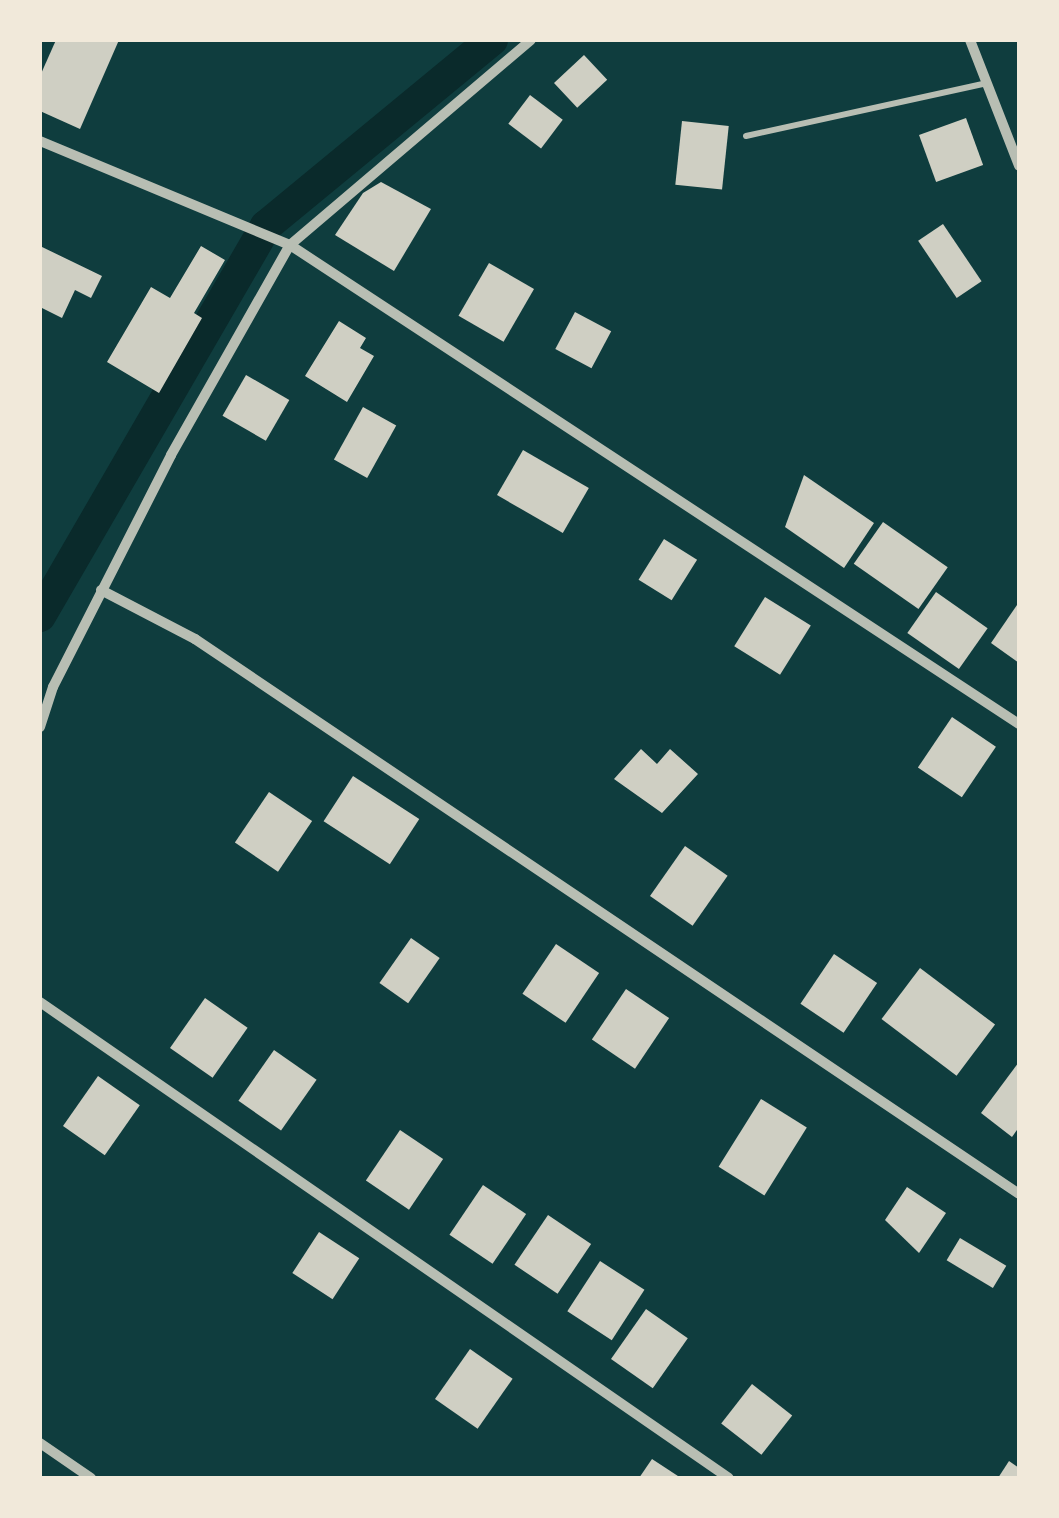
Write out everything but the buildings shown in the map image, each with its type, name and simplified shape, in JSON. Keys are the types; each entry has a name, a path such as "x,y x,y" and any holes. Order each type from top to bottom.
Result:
{"street":[{"path":"40,727 101,590 290,245 531,40"},
{"path":"970,40 1019,166"},
{"path":"40,141 240,219 290,245 1019,724"},
{"path":"101,590 195,639 1019,1194"},
{"path":"40,1002 729,1478"},
{"path":"40,1444 92,1478"}],"lane":[{"path":"746,136 986,83"}],"waterway":[{"path":"40,616 266,226 492,40"}]}
